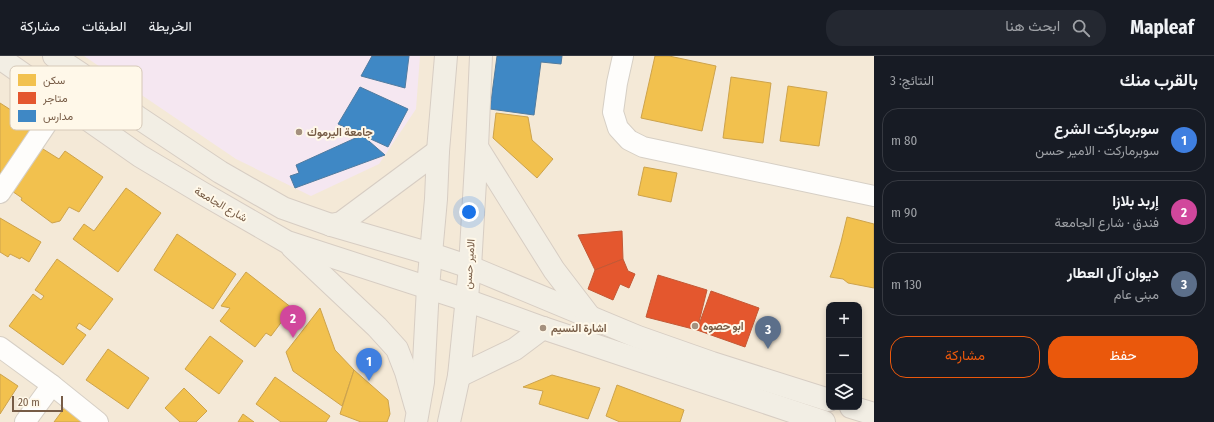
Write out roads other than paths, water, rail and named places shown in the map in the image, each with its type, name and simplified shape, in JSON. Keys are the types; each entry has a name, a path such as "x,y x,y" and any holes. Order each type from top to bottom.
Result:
{"main road":[{"path":"54,56 69,66"},
{"path":"417,417 423,382 428,287 446,56"},
{"name":"الامير حسن","path":"449,422 459,376 470,267 481,56"},
{"name":"شارع الجامعة","path":"0,58 12,66"},
{"path":"142,120 220,172 282,208 331,225 470,267 645,340 826,399"},
{"name":"شارع الجامعة","path":"103,130 140,156 287,242 428,287 543,328 818,421"},
{"path":"477,147 554,270 590,318"},
{"path":"331,225 340,223 438,152"},
{"path":"287,242 377,327 397,349 406,372 417,417"},
{"path":"459,376 515,349 543,328"},
{"path":"861,410 874,414"}],"street":[{"path":"623,56 613,112 618,128 629,140 643,147 874,196"},
{"path":"0,193 42,130"},
{"path":"0,347 52,385 98,422"},
{"path":"25,422 52,385"}],"place":[{"name":"جامعة اليرموك","path":"299,132"},
{"name":"ابو حصوه","path":"695,326"},
{"name":"اشارة النسيم","path":"543,328"},
{"name":"إربد بلازا","path":"293,338"},
{"name":"ديوان آل العطار","path":"768,349"},
{"name":"سوبرماركت الشرع","path":"369,381"}]}
